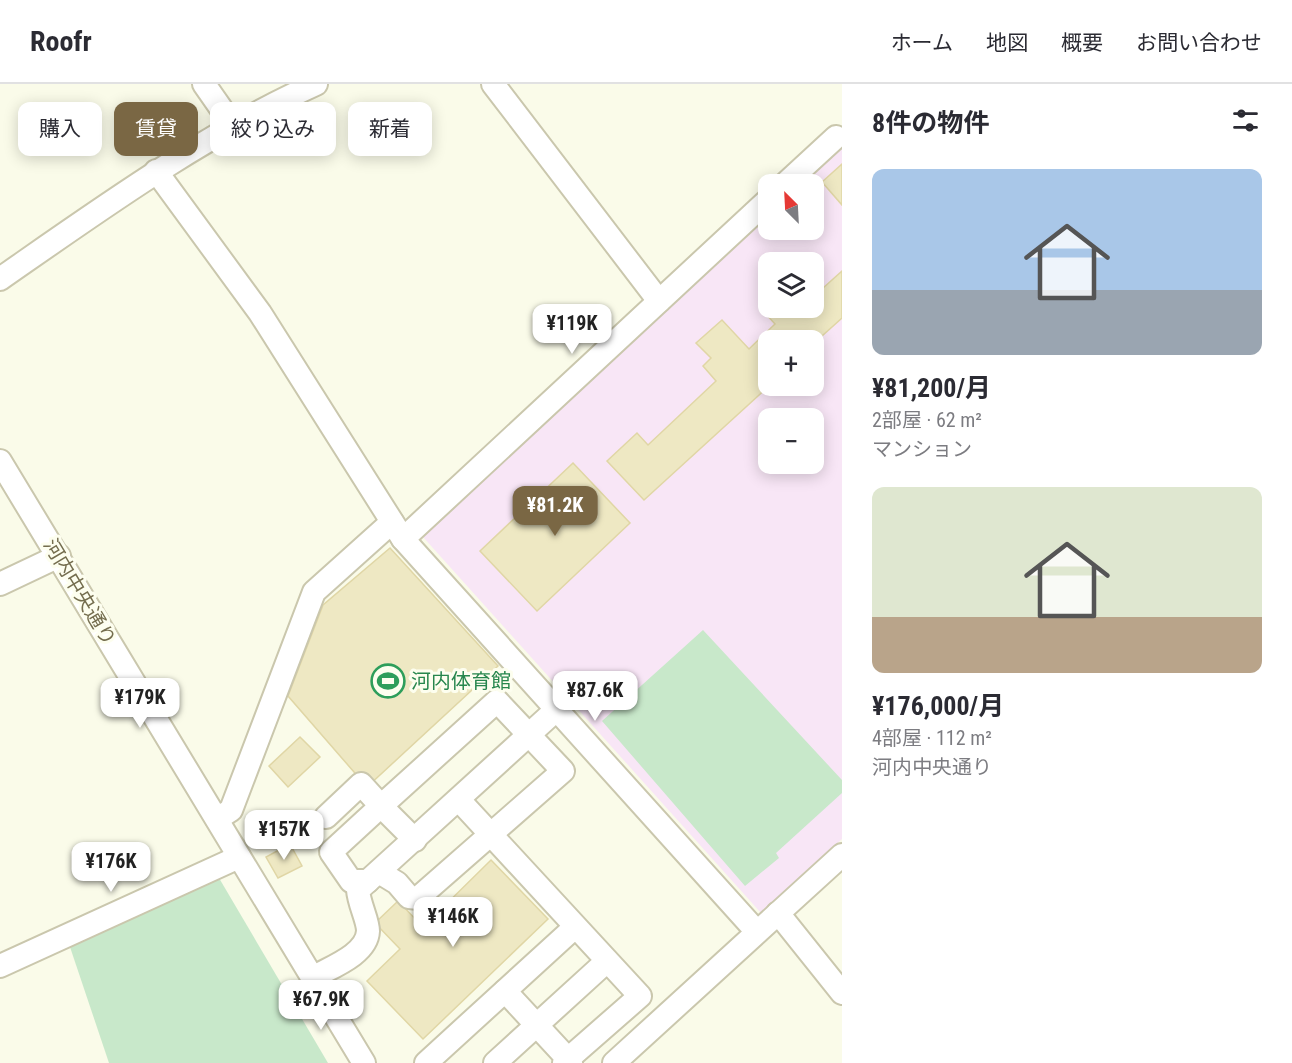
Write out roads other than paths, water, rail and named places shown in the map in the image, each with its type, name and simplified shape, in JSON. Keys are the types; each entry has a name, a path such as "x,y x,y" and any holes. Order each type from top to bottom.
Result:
{"street":[{"path":"204,84 217,102"},
{"path":"282,102 316,84"},
{"path":"493,84 659,301"},
{"path":"796,174 836,137"},
{"path":"0,279 156,171 210,141"},
{"path":"156,171 260,313 397,530 757,932"},
{"path":"217,819 231,810 314,592 397,530 659,301 758,209"},
{"name":"河内中央通り","path":"0,461 364,1063"},
{"path":"0,584 59,556"},
{"path":"497,701 562,771 418,898 409,897 397,883 373,877 351,880 331,852 381,806 497,701"},
{"path":"312,978 350,958 365,943 368,932 360,907 358,890 556,710"},
{"path":"326,817 361,784 415,840"},
{"path":"459,800 639,996 568,1062 505,991"},
{"path":"614,1063 842,855"},
{"path":"0,966 239,856"},
{"path":"778,913 842,993"},
{"path":"426,1063 575,927"},
{"path":"495,1063 607,961"}],"place":[{"name":"河内体育館","path":"388,681"}]}
